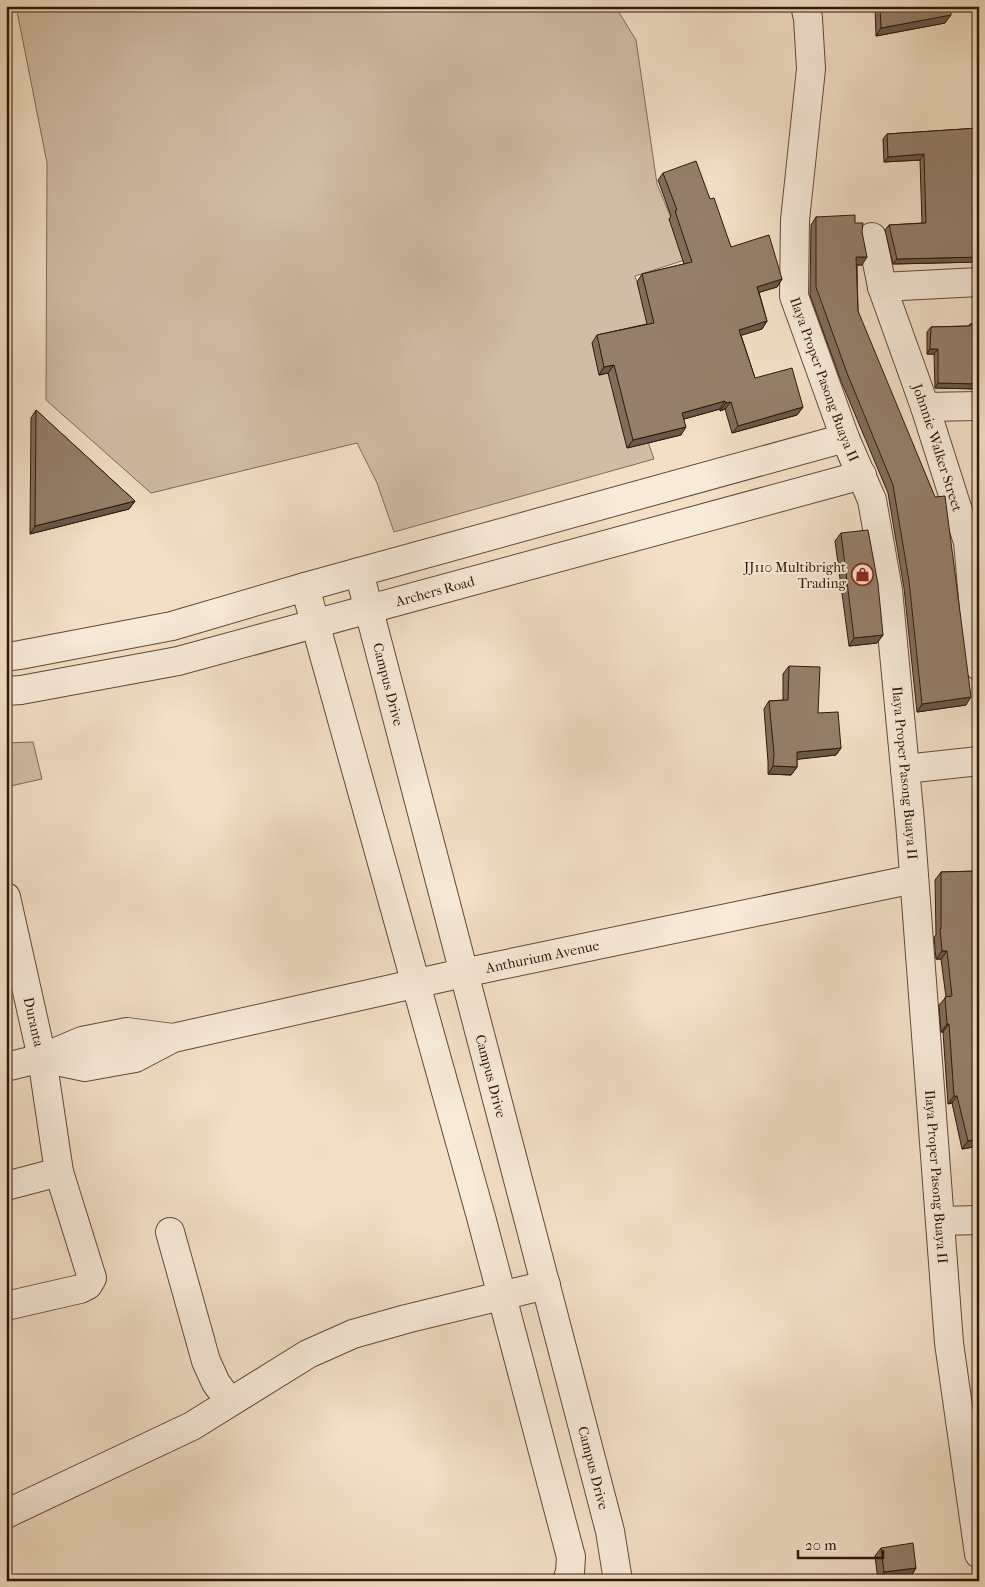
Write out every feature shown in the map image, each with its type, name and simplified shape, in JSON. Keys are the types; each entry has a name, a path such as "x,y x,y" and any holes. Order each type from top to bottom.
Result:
{"street":[{"name":"Ilaya Proper Pasong Buaya II","path":"805,6 808,18 811,69 795,220 794,296 845,438 872,500 888,590 914,879 949,1344 979,1554"},
{"name":"Johnnie Walker Street","path":"872,237 882,286 973,542 979,666"},
{"path":"882,286 979,282"},
{"path":"925,407 979,406"},
{"path":"13,656 172,626 305,587 845,438"},
{"name":"Archers Road","path":"6,691 21,690 178,661 862,474"},
{"name":"Campus Drive","path":"359,572 610,1531 618,1581"},
{"path":"305,587 502,1295 571,1557 567,1581"},
{"path":"905,769 979,761"},
{"name":"Anthurium Avenue","path":"6,1067 42,1058 82,1041 127,1032 173,1038 463,973 914,879"},
{"name":"Duranta","path":"6,897 42,1058 59,1172 92,1278 88,1285 80,1289 6,1306"},
{"path":"6,1186 59,1172"},
{"path":"940,1221 979,1220"},
{"path":"170,1232 206,1361 216,1383 230,1402"},
{"path":"6,1514 192,1426 308,1354 354,1334 406,1319 546,1285"}],"shaded area":[{"path":"16,6 615,6 636,40 657,184 688,259 635,276 661,349 621,364 654,459 394,532 377,483 357,443 151,493 46,400 47,163"},
{"path":"33,742 42,779 6,787 6,743"}],"building":[{"path":"880,6 951,6 951,15 881,28"},
{"path":"979,128 979,257 897,259 889,225 926,223 924,154 888,157 887,134"},
{"path":"696,161 710,199 714,198 731,247 769,235 782,279 757,287 767,321 739,330 755,378 792,368 803,407 738,426 731,402 726,403 725,401 682,413 686,427 633,440 614,365 604,367 597,335 654,323 642,274 692,262 675,211 677,210 663,173"},
{"path":"855,215 855,223 863,223 862,232 867,257 856,257 858,311 935,497 945,496 971,697 922,704 909,581 893,485 847,373 816,287 816,217"},
{"path":"970,324 979,324 979,384 938,383 938,349 930,349 931,327 970,326"},
{"path":"36,410 135,501 35,526"},
{"path":"977,457 979,457 979,479 976,479"},
{"path":"868,530 878,584 883,635 854,638 841,533"},
{"path":"789,666 820,667 818,713 838,712 841,748 797,752 797,767 773,766 774,754 769,701 788,700"},
{"path":"979,871 979,1139 968,1141 957,1096 954,1096 949,1024 947,1024 945,997 952,996 947,951 942,951 940,929 941,872"},
{"path":"913,1543 916,1568 884,1572 881,1548"}],"place":[{"name":"JJ110 Multibright Trading","path":"862,575"}]}
